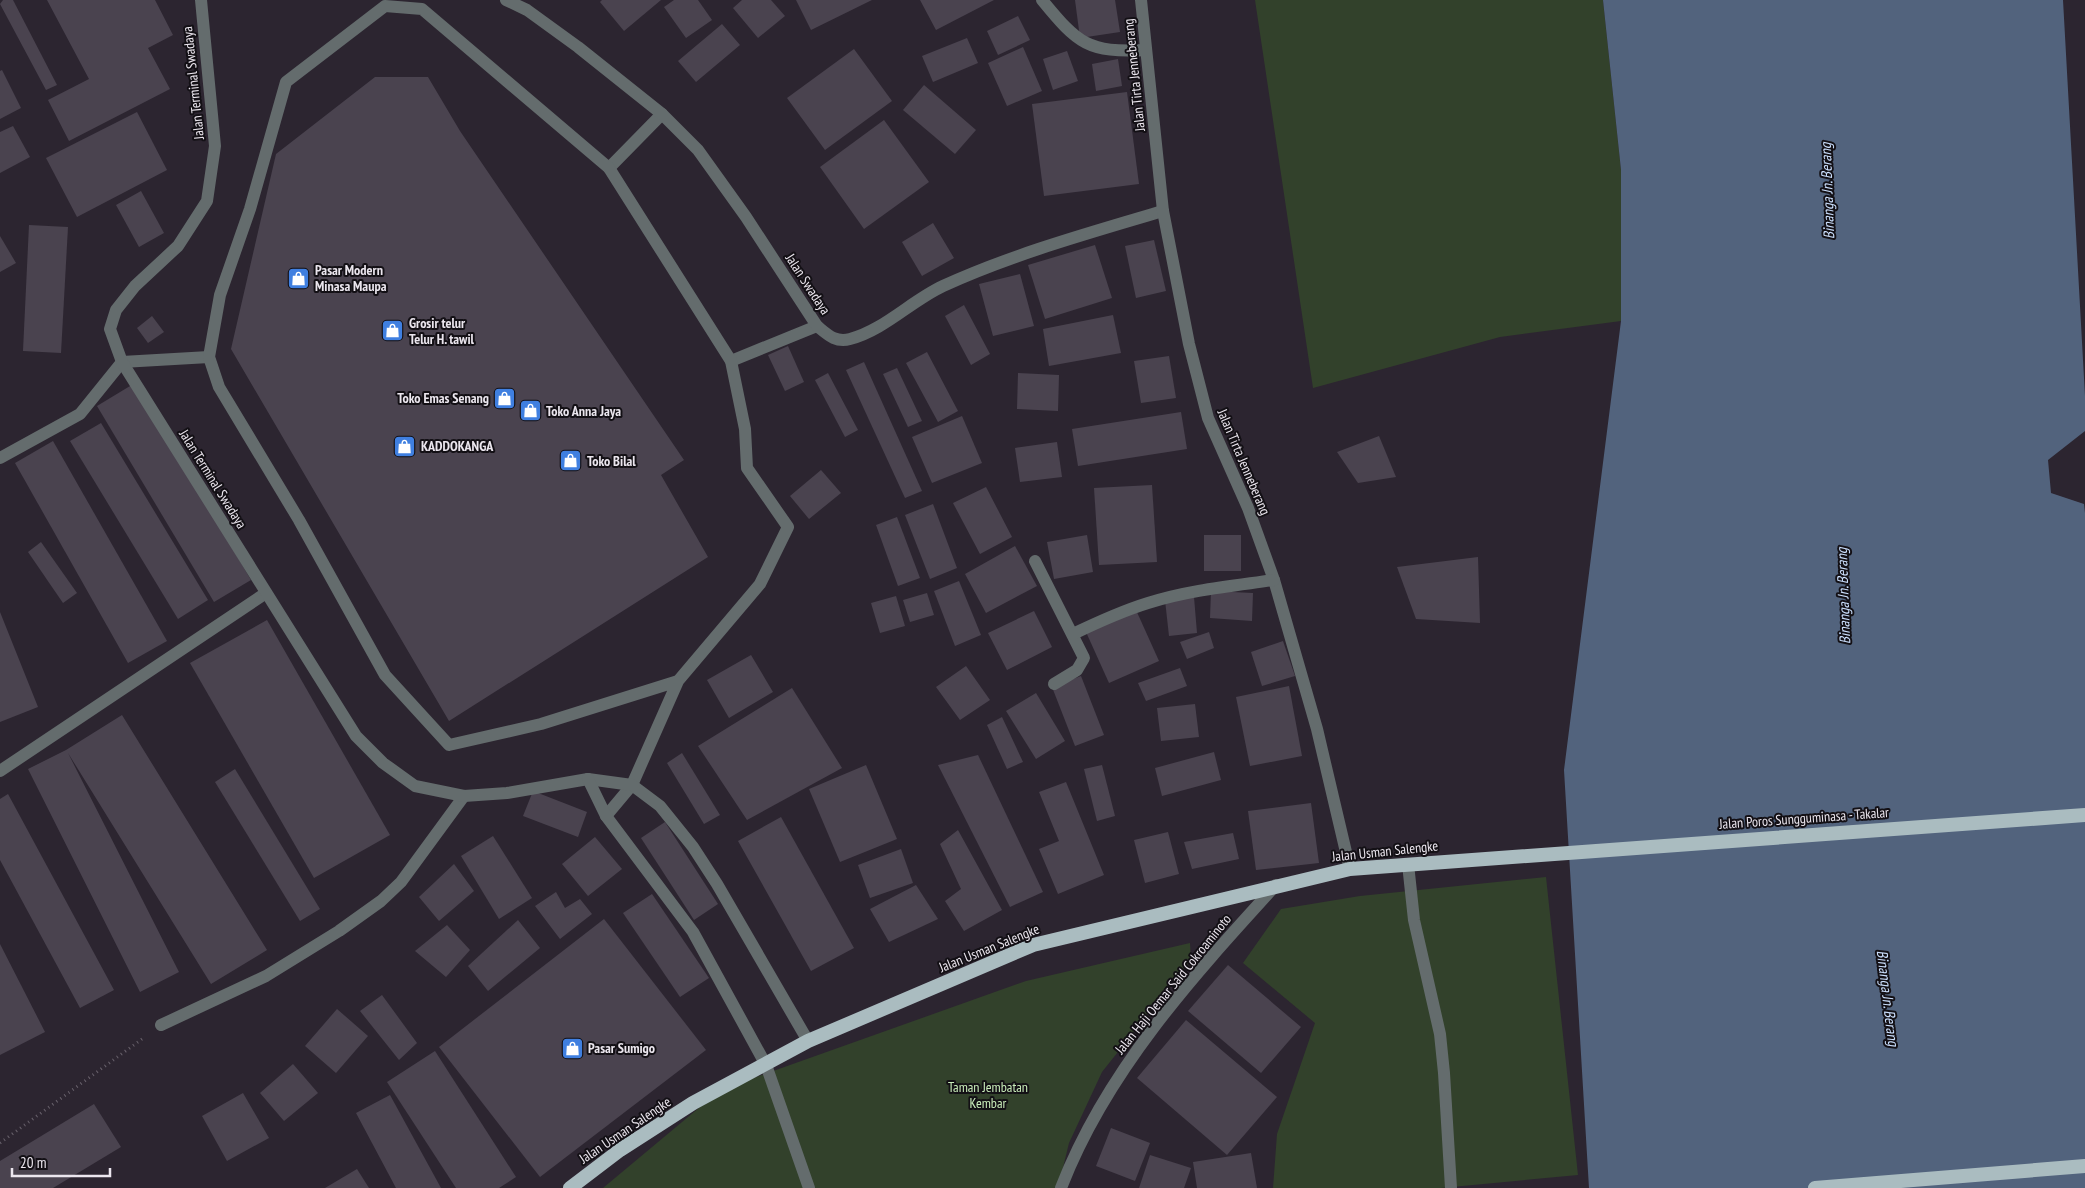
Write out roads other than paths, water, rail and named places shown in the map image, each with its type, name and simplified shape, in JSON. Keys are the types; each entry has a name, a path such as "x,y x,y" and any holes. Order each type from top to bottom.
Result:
{"highway":[{"name":"Jalan Poros Sungguminasa - Takalar","path":"1525,855 2085,815"},
{"name":"Jalan Usman Salengke","path":"570,1188 620,1150 693,1103 808,1041 1033,945 1350,868 1525,855"},
{"path":"1815,1188 2085,1166"}],"street":[{"name":"Jalan Terminal Swadaya","path":"201,0 215,146 207,201 178,246 135,286 116,310 110,329 122,362 356,736 383,763 415,786 464,796 507,793 588,778 632,785"},
{"name":"Jalan Swadaya","path":"506,0 527,10 578,47 662,114 698,150 746,217 817,326 833,339 849,339 869,331 942,287 1045,246 1163,211"},
{"path":"1042,0 1078,40 1099,48 1121,51 1146,50"},
{"name":"Jalan Tirta Jenneberang","path":"1141,0 1163,211 1190,344 1208,418 1248,508 1274,580 1319,739 1350,868"},
{"path":"606,816 632,785 678,681 760,584 788,528 747,468 745,429 731,361 608,168 422,9 385,6 286,82 250,209 220,295 209,357 219,387 298,520 385,675 449,745 541,724 678,681"},
{"path":"608,168 662,114"},
{"path":"731,361 817,326"},
{"path":"0,458 80,414 122,362 209,357"},
{"path":"1035,561 1074,634 1084,658 1077,670 1054,684"},
{"path":"1074,634 1110,616 1149,602 1191,592 1274,580"},
{"path":"0,771 266,593"},
{"path":"588,778 606,816 693,932 766,1065 809,1188"},
{"path":"632,785 660,806 693,847 717,884 808,1041"},
{"path":"161,1025 266,976 339,931 381,901 401,882 464,796"},
{"path":"1408,864 1414,920 1440,1034 1451,1188"},
{"name":"Jalan Haji Oemar Said Cokroaminoto","path":"1061,1188 1090,1122 1126,1064 1172,1004 1276,885"}],"water":[{"name":"Binanga Jn. Berang","path":"1603,0 2063,0 2085,396 2085,431 2048,460 2051,493 2084,504 2085,513 2085,1188 1589,1188 1564,770 1621,321 1621,170"}],"place":[{"name":"Pasar Modern Minasa Maupa","path":"299,278"},
{"name":"Grosir telur Telur H. tawil","path":"393,331"},
{"name":"Toko Emas Senang","path":"505,398"},
{"name":"Toko Anna Jaya","path":"530,411"},
{"name":"KADDOKANGA","path":"405,446"},
{"name":"Toko Bilal","path":"571,461"},
{"name":"Pasar Sumigo","path":"572,1048"}],"park label":[{"name":"Taman Jembatan Kembar","path":"988,1096"}]}
